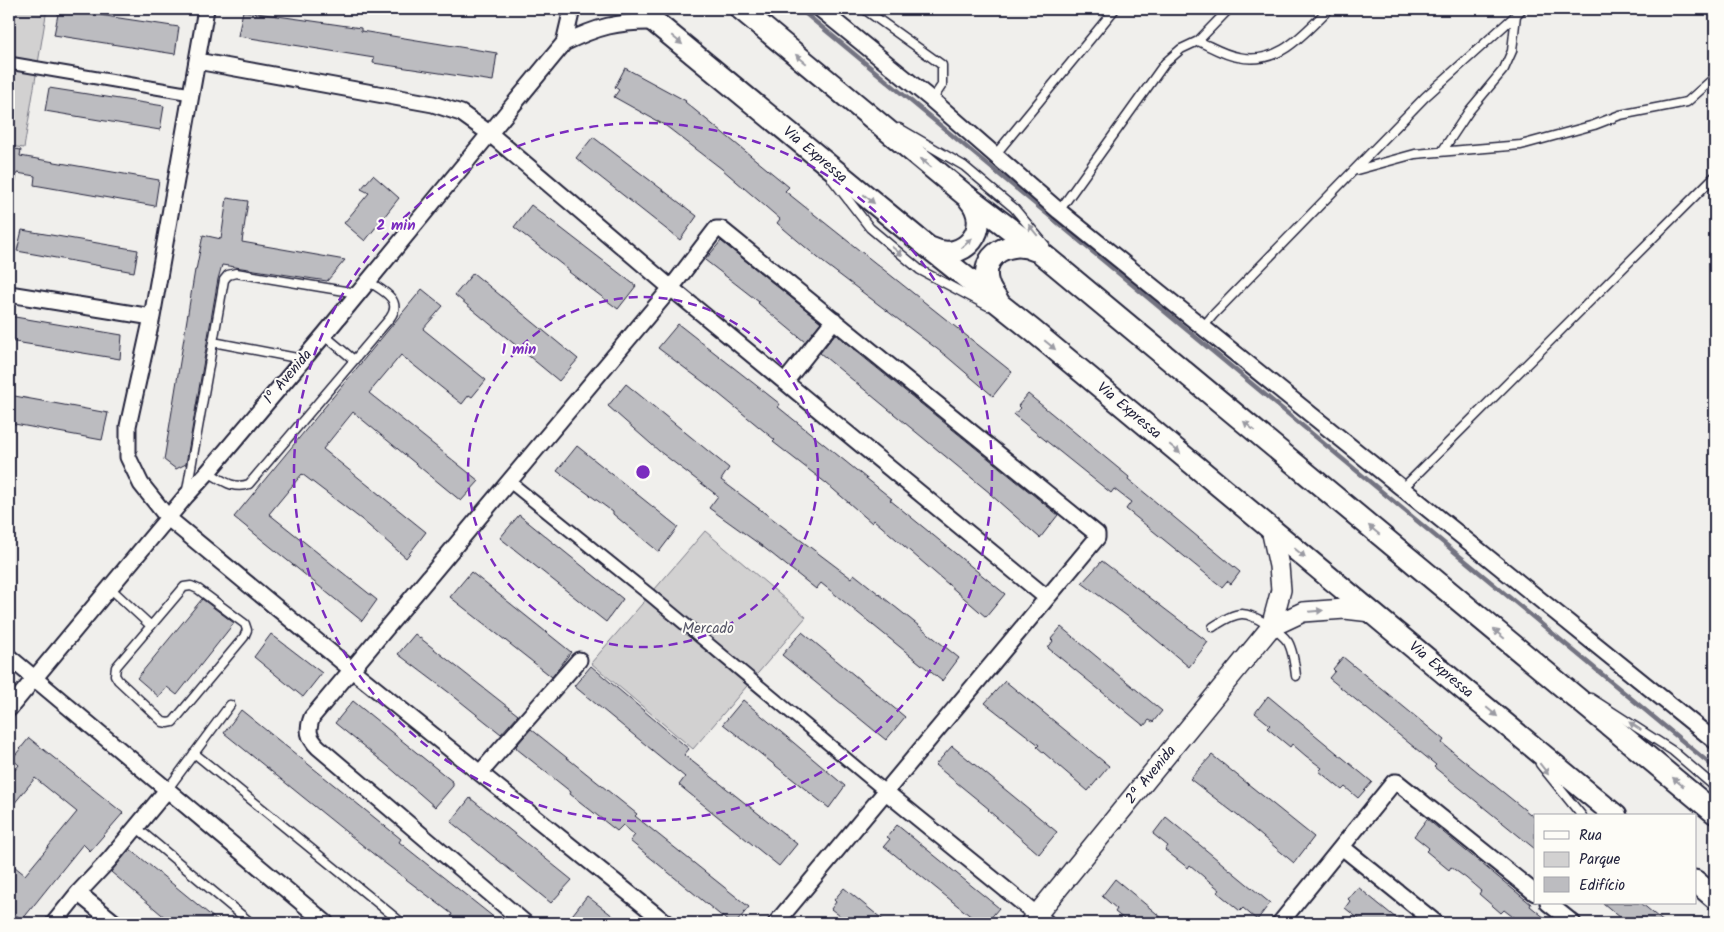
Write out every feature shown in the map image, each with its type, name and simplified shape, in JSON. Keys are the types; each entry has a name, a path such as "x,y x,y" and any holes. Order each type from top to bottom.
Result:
{"main road":[{"path":"741,9 964,194 1040,252 1715,813"},
{"name":"Via Expressa","path":"647,15 924,244 1032,330 1614,814"},
{"path":"924,244 937,251 952,252 966,246 973,239 978,225 978,215 974,206 964,194"},
{"path":"999,303 990,289 987,279 988,268 995,255 1004,248 1014,245 1025,246 1040,252"}],"street":[{"path":"206,9 152,317 128,426 128,457 141,484 168,518 352,670 666,923"},
{"path":"564,44 572,9"},
{"path":"820,9 932,100 1060,211 1203,328 1715,741"},
{"path":"564,44 590,31 647,15"},
{"name":"1º Avenida","path":"9,709 186,496 324,335 564,44"},
{"path":"197,62 433,104 460,113 489,133 671,288 1047,598"},
{"path":"9,63 191,94"},
{"path":"526,923 310,739 308,728 312,717 671,288 716,229 721,229 1096,531 1097,538 776,923"},
{"path":"9,294 152,317"},
{"path":"784,382 834,320"},
{"path":"510,482 650,595 1038,920"},
{"path":"1271,529 1279,566 1281,590 1271,627"},
{"path":"1271,627 1304,612 1345,609 1371,612"},
{"name":"2ª Avenida","path":"1038,920 1271,627"},
{"path":"9,657 326,923"},
{"path":"480,773 579,660"},
{"path":"1280,923 1394,782 1534,892"},
{"path":"54,923 167,790"},
{"path":"1342,847 1436,923"},
{"path":"78,893 115,923"},
{"path":"1549,904 1573,923"}],"lane":[{"path":"864,9 942,65 942,84 932,100"},
{"path":"995,154 1115,9"},
{"path":"1060,211 1165,63 1181,49 1198,41 1229,9"},
{"path":"1198,41 1238,58 1267,58 1290,46 1329,9"},
{"path":"1203,328 1213,315 1351,171 1425,97 1522,9"},
{"path":"1443,150 1469,111 1504,70 1512,51 1516,16"},
{"path":"1351,171 1414,154 1443,150 1521,145 1594,125 1620,115 1687,102 1715,77"},
{"path":"853,102 964,166 1014,208 1075,281"},
{"path":"808,148 870,228 920,270 1032,330"},
{"path":"1403,488 1714,177"},
{"path":"186,496 224,280 228,275 236,273 357,293"},
{"path":"208,472 231,486 241,487 249,484 354,360 394,312 395,304 393,299 368,281"},
{"path":"324,335 354,360"},
{"path":"213,342 302,359"},
{"path":"191,586 198,589 245,624 247,630 244,637 174,722 168,724 163,722 115,675 116,667 151,626 184,587 191,586"},
{"path":"110,588 151,626"},
{"path":"1213,627 1227,618 1241,614 1255,617 1288,641 1296,676"},
{"path":"1520,651 1672,751 1715,787"},
{"path":"167,790 230,705"},
{"path":"1514,731 1580,814"},
{"path":"194,753 402,923"},
{"path":"136,827 251,923"},
{"path":"1704,892 1715,906"}],"green space":[{"path":"9,9 47,9 24,148 9,146"},
{"name":"Mercado","path":"705,531 806,617 693,749 591,663"}],"building":[{"path":"59,9 179,27 175,54 54,35"},
{"path":"243,11 361,28 361,31 497,53 493,81 373,63 374,58 238,36"},
{"path":"625,68 686,101 789,187 785,191 1012,372 993,396 945,355 824,263 777,223 780,219 722,169 666,126 614,97 619,90 615,87"},
{"path":"49,88 164,106 160,130 45,111"},
{"path":"593,137 697,216 680,240 576,158"},
{"path":"9,148 21,150 20,156 159,180 155,206 34,185 35,176 17,173 15,185 9,185"},
{"path":"373,175 399,198 365,241 344,223 369,193 361,189"},
{"path":"227,198 248,201 242,242 345,260 327,281 222,265 186,464 176,469 164,460 195,270 203,235 221,239"},
{"path":"531,205 636,286 618,309 514,227"},
{"path":"22,230 138,250 134,272 17,251"},
{"path":"721,241 821,322 805,342 759,302 705,260"},
{"path":"473,273 578,359 559,381 455,295"},
{"path":"422,289 443,306 423,329 486,380 472,397 469,395 462,404 401,355 369,393 479,481 461,501 353,412 323,449 426,532 406,558 361,519 302,474 269,514 377,600 362,621 234,517"},
{"path":"9,316 122,335 120,359 9,341"},
{"path":"678,324 780,404 778,407 1005,594 986,617 874,520 872,523 826,483 773,442 775,440 714,390 658,348"},
{"path":"835,334 1058,515 1040,538 990,493 820,353"},
{"path":"626,384 729,468 721,480 851,578 854,574 959,658 942,681 821,583 816,589 762,546 709,508 718,496 659,451 608,406"},
{"path":"1028,394 1240,572 1231,584 1227,581 1222,587 1126,509 1131,502 1114,489 1111,493 1014,415 1020,408 1018,406"},
{"path":"9,395 108,413 102,440 9,423"},
{"path":"577,446 678,527 659,552 613,514 613,512 557,471"},
{"path":"519,515 623,599 606,622 500,538"},
{"path":"1102,561 1208,642 1189,667 1138,624 1082,583"},
{"path":"471,572 571,652 552,677 450,597"},
{"path":"202,599 234,623 177,695 167,687 159,697 137,678"},
{"path":"1061,627 1162,711 1153,722 1149,720 1144,726 1048,648 1053,641 1051,639"},
{"path":"802,632 905,717 886,740 782,655"},
{"path":"271,634 322,673 303,697 254,657"},
{"path":"415,634 518,715 501,734 398,654"},
{"path":"1343,657 1444,740 1442,743 1534,817 1534,848 1329,678 1335,671 1333,669"},
{"path":"591,666 689,749 684,755 797,844 779,866 679,785 685,777 574,686"},
{"path":"1005,681 1109,766 1088,791 1037,747 1039,745 985,703"},
{"path":"1268,696 1372,782 1358,798 1345,787 1342,790 1319,771 1322,768 1292,744 1290,747 1267,728 1270,725 1255,713"},
{"path":"743,700 845,786 829,808 723,724"},
{"path":"353,701 453,782 453,786 435,807 335,723"},
{"path":"241,710 401,839 399,842 501,923 460,923 451,916 452,914 382,861 224,733"},
{"path":"531,729 637,814 635,816 749,907 736,923 730,923 630,841 635,835 623,825 617,831 517,749 516,746"},
{"path":"29,738 123,813 90,851 83,844 22,920 9,909 9,862 25,875 77,812 35,778 9,810 9,777 19,765 12,759"},
{"path":"952,746 1057,832 1039,854 989,809 935,765"},
{"path":"1212,755 1314,837 1294,863 1190,779"},
{"path":"470,798 572,880 551,903 451,822"},
{"path":"1166,817 1270,903 1257,920 1243,908 1240,911 1217,892 1220,890 1190,865 1188,868 1165,850 1168,846 1153,834"},
{"path":"1427,819 1531,904 1530,906 1551,923 1521,923 1504,910 1501,913 1479,894 1481,891 1466,878 1451,867 1449,870 1426,851 1429,848 1414,836"},
{"path":"897,825 999,908 989,920 986,917 979,923 884,846 890,839 887,837"},
{"path":"130,849 220,923 172,923 161,914 111,872"},
{"path":"1115,879 1168,923 1129,923 1115,912 1117,909 1102,896"},
{"path":"1358,887 1402,923 1364,923 1345,908 1350,901 1348,899"},
{"path":"844,888 887,923 849,923 831,909 836,902 834,900"},
{"path":"587,896 622,923 566,923"},
{"path":"1604,904 1642,904 1665,923 1627,923"}],"waterway":[{"path":"800,9 1715,768"}]}
